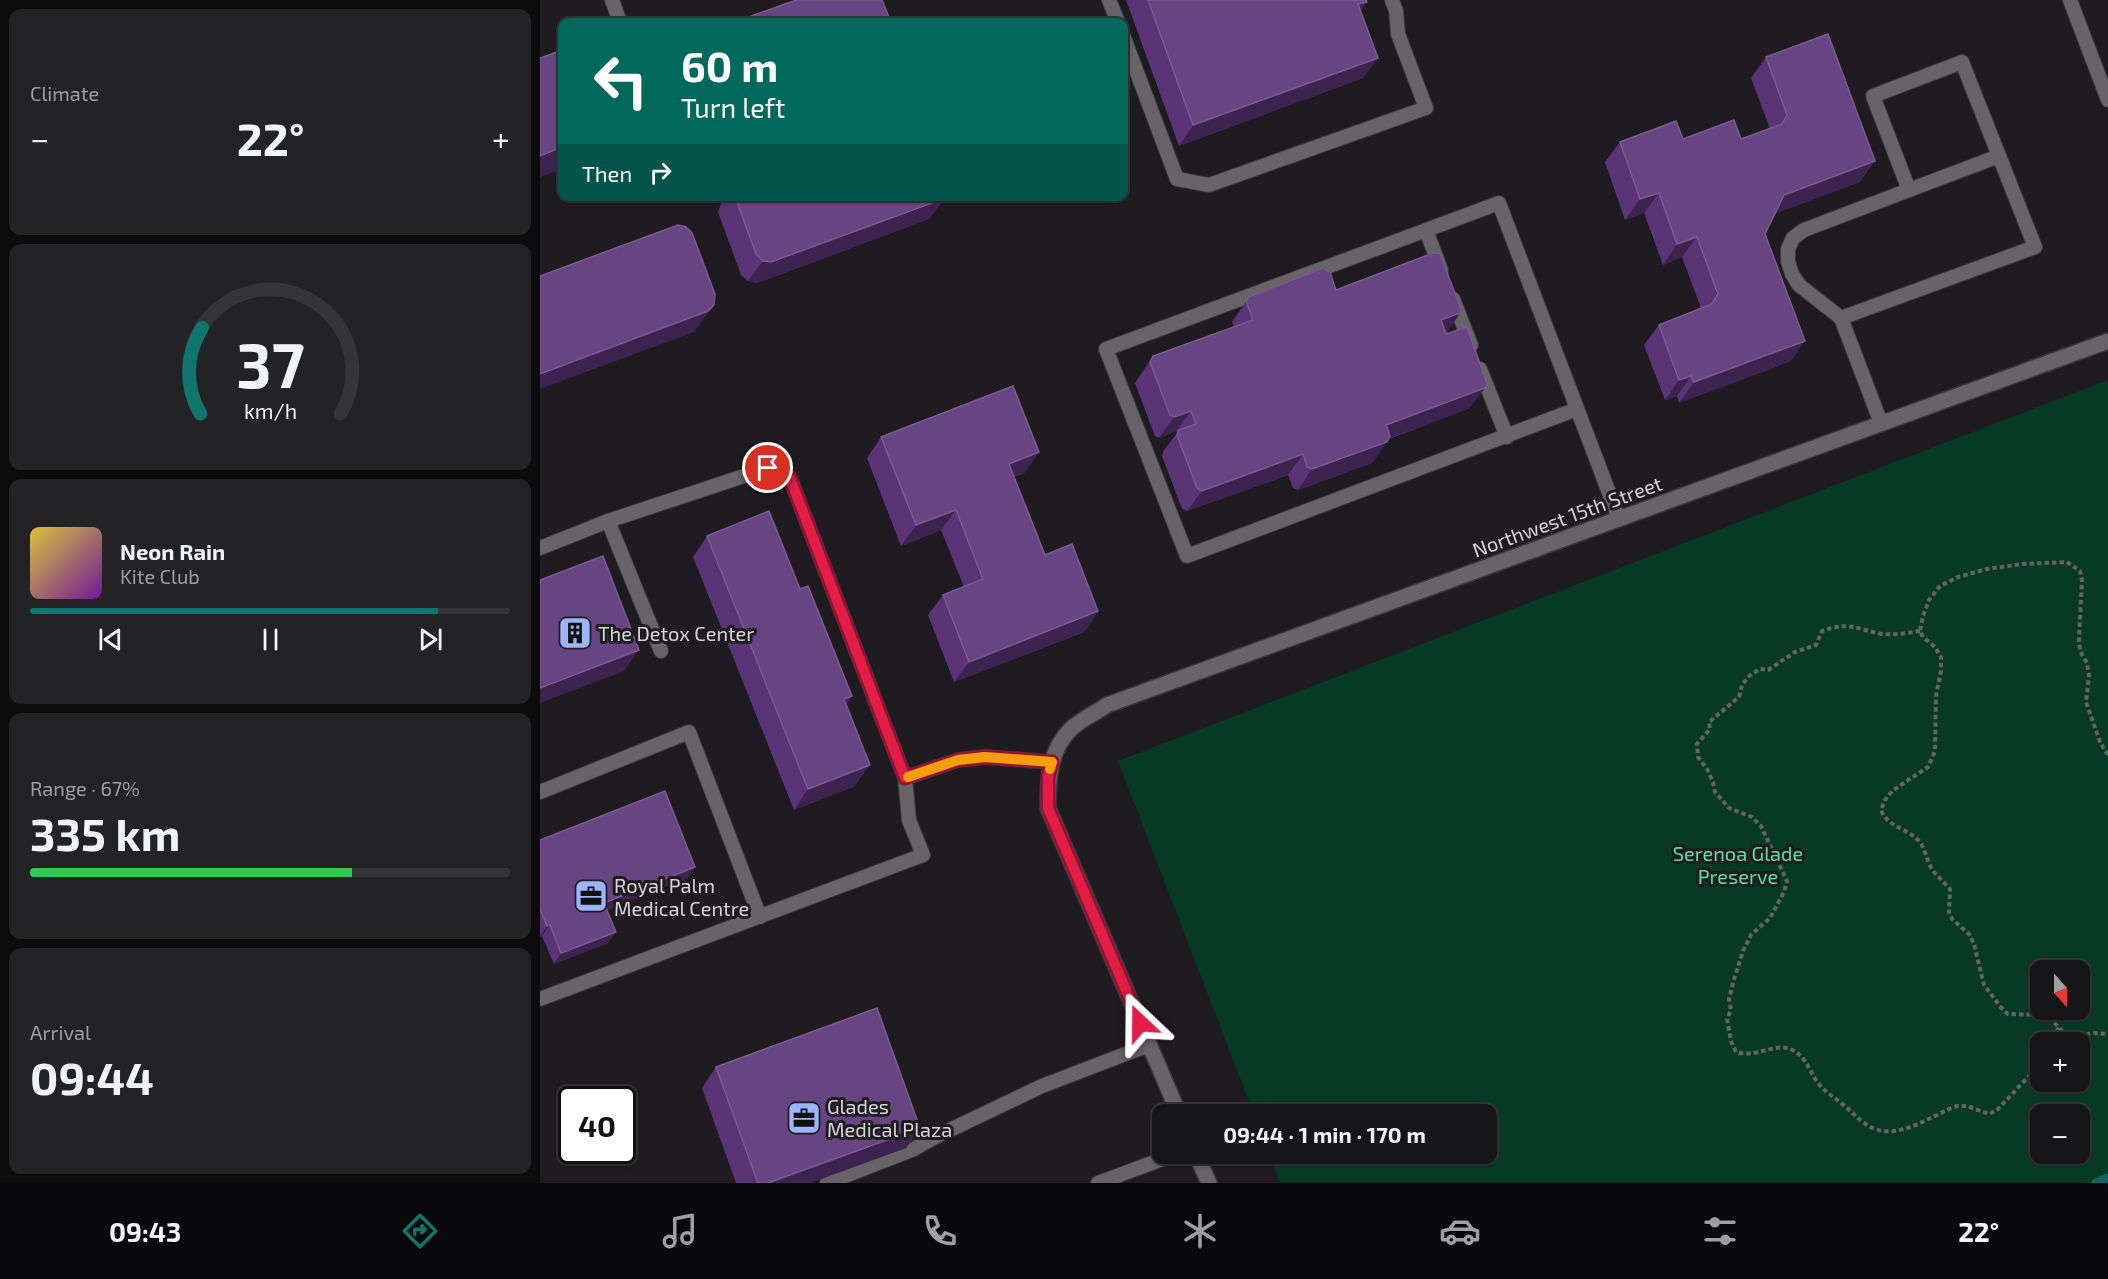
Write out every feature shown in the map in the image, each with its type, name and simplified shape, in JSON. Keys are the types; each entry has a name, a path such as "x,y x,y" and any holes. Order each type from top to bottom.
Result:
{"street":[{"name":"Northwest 15th Street","path":"1053,757 1071,728 1107,705 2108,341"},
{"path":"1053,757 1048,777 1048,808 1175,1104"},
{"path":"1200,1164 1209,1183"}],"lane":[{"path":"612,0 619,18"},
{"path":"1109,0 1116,18"},
{"path":"1128,49 1177,179 1209,185 1426,108 1398,34 1396,11 1392,0"},
{"path":"2070,0 2108,100"},
{"path":"1841,318 2035,247 1962,62 1873,96 1910,190"},
{"path":"1881,423 1841,318 1799,285 1788,261 1788,249 1792,238 1804,230 1999,156"},
{"path":"1577,409 1187,556 1106,349 1499,203 1619,519"},
{"path":"1426,230 1507,437"},
{"path":"540,548 608,521 768,468 782,472 790,478 905,778 909,820 923,855 540,999"},
{"path":"608,521 661,651"},
{"path":"540,792 689,732 759,917"},
{"path":"905,778 958,760 985,757 1053,757"},
{"path":"826,1183 914,1149 1042,1086 1149,1045"},
{"path":"1098,1183 1152,1163"}],"path":[{"path":"2108,755 2100,741 2086,702 2087,663 2080,651 2079,639 2082,580 2080,571 2067,562 2022,564 1987,569 1958,577 1940,586 1929,600 1920,631 1941,657 1936,696 1935,752 1928,766 1892,791 1881,810 1892,824 1910,833 1921,843 1932,871 1950,889 1949,912 1952,919 1969,934 1974,944 1986,991 2008,1014 2051,1019 2066,1035 2073,1037 2094,1033 2108,1034"},
{"path":"1920,631 1907,634 1884,634 1845,625 1822,631 1816,645 1795,652 1768,670 1760,669 1749,676 1742,685 1739,697 1709,722 1710,729 1697,744 1698,757 1707,769 1715,792 1729,808 1752,817 1761,826 1787,881 1784,892 1770,918 1751,935 1743,951 1728,999 1731,1010 1727,1019 1728,1030 1736,1052 1758,1054 1778,1048 1789,1048 1809,1065 1825,1092 1839,1100 1867,1126 1876,1130 1900,1130 1957,1106 1967,1106 1989,1114 1996,1110 2030,1075"},
{"path":"2056,1032 2059,1028"}],"green space":[{"name":"Serenoa Glade Preserve","path":"2108,380 2108,1179 2098,1183 1280,1183 1273,1164 1497,1164 1497,1104 1250,1104 1118,761"}],"building":[{"path":"796,0 882,0 889,18 746,18"},
{"path":"1148,0 1366,0 1367,2 1358,4 1378,58 1193,125"},
{"path":"1828,34 1875,161 1784,195 1765,234 1805,341 1694,382 1691,376 1679,380 1659,325 1712,304 1718,294 1697,237 1677,244 1659,193 1640,199 1620,142 1676,121 1683,139 1734,120 1741,139 1782,124 1787,115 1766,57"},
{"path":"558,51 558,149 540,156 540,58"},
{"path":"737,201 938,201 771,262 763,261 756,254"},
{"path":"678,225 686,227 692,233 715,294 714,305 708,311 540,374 540,276"},
{"path":"1433,253 1440,254 1461,309 1460,313 1441,320 1446,334 1467,327 1487,384 1485,388 1386,425 1390,436 1387,442 1312,469 1307,467 1303,454 1202,491 1197,488 1177,435 1179,430 1196,424 1191,411 1174,417 1170,415 1150,362 1153,356 1253,320 1246,301 1249,297 1323,268 1330,272 1336,290"},
{"path":"1013,386 1039,452 1009,464 1045,555 1072,544 1098,611 969,662 943,595 983,579 956,510 916,525 881,437"},
{"path":"769,511 800,589 808,586 852,696 844,699 870,765 808,789 707,536"},
{"name":"The Detox Center","path":"603,556 639,650 540,688 540,580"},
{"name":"Royal Palm Medical Centre","path":"665,791 695,867 604,903 616,932 561,953 550,925 547,926 540,909 540,840"},
{"name":"Glades Medical Plaza","path":"877,1008 920,1128 768,1183 758,1183 716,1067"}],"waterway":[{"path":"2096,1183 2108,1178"}],"slow traffic":[{"path":"908,777 958,760 985,757 1052,762 1050,769"}],"place":[{"name":"The Detox Center","path":"575,633"},
{"name":"Royal Palm Medical Centre","path":"591,896"},
{"name":"Glades Medical Plaza","path":"804,1118"}],"route":[{"path":"768,468 782,472 790,478 905,778 958,760 985,757 1052,762 1048,777 1048,808 1140,1023"}]}
